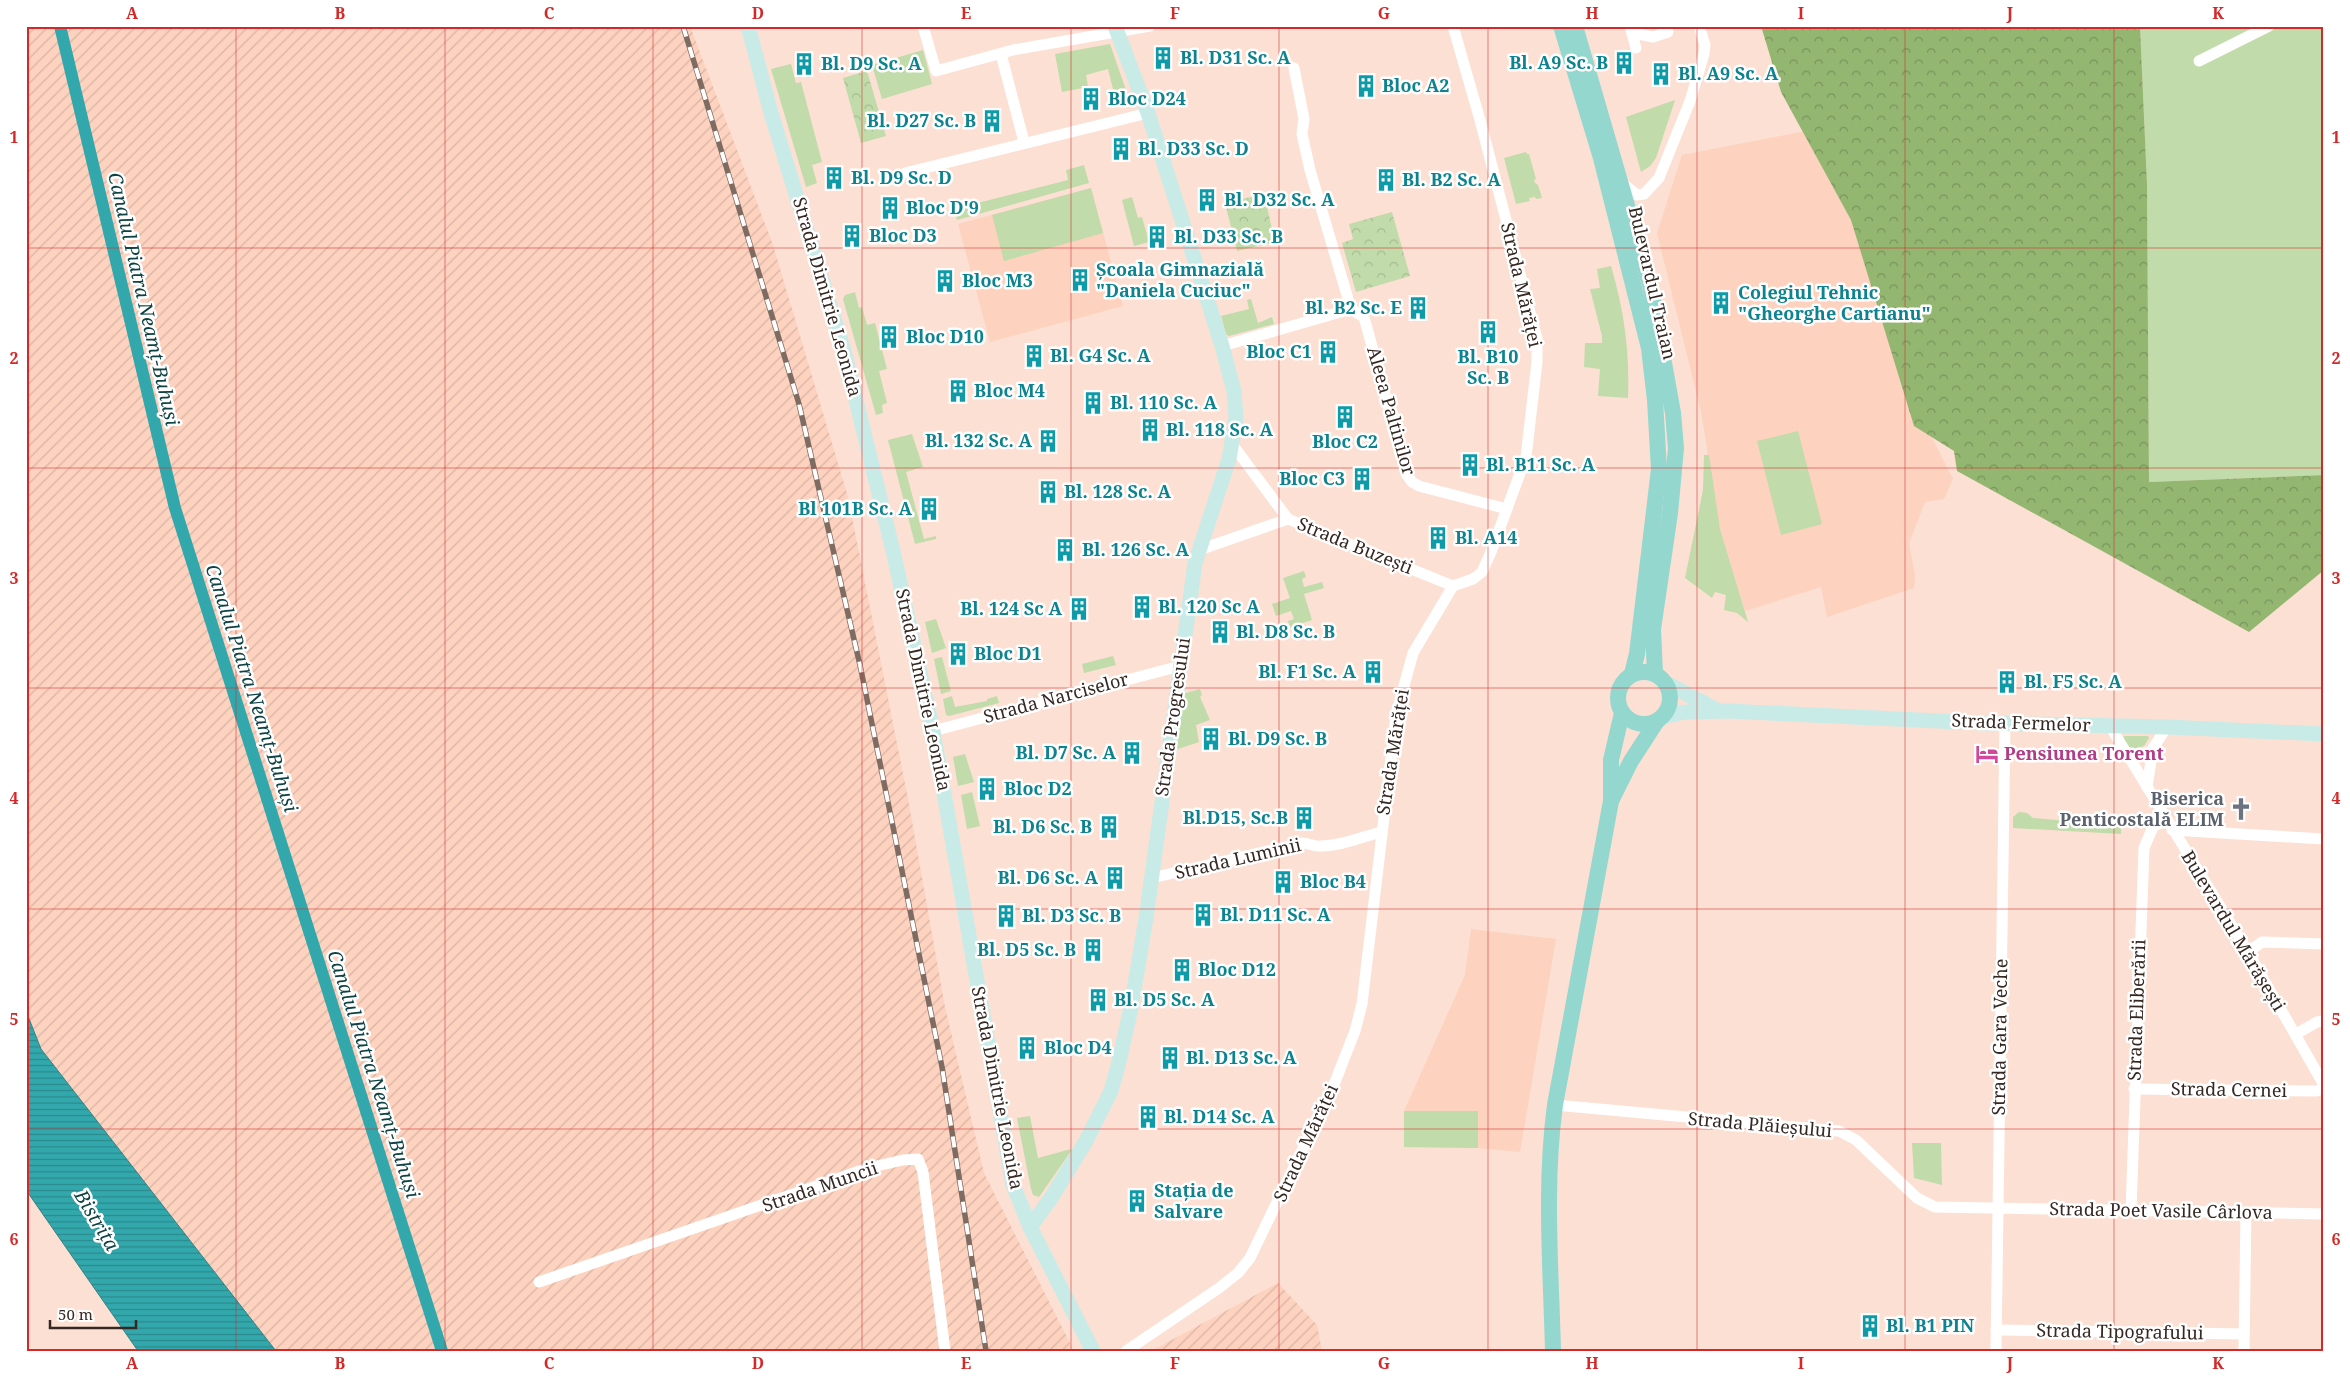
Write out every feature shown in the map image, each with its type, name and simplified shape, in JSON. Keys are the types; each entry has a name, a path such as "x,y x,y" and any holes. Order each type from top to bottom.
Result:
{"main road":[{"name":"Bulevardul Traian","path":"1561,26 1601,158 1630,267 1650,348 1656,400 1659,469 1637,650 1632,674"},
{"name":"Bulevardul Traian","path":"1575,26 1650,285 1659,324 1673,413 1676,448 1670,513 1653,629 1661,678"},
{"path":"1611,801 1630,761 1670,705 1669,690 1661,678 1648,671 1632,674 1620,688 1618,705 1622,713 1634,722 1642,724 1659,719"},
{"path":"1553,1351 1548,1192 1550,1141 1554,1105 1611,801 1611,760 1622,713"}],"street":[{"path":"923,26 936,71 1013,50 1116,29 1150,26"},
{"name":"Strada Mărăței","path":"1126,1351 1238,1273 1250,1258 1335,1082 1355,1031 1367,976 1381,832 1396,715 1406,672 1413,653 1453,586 1473,579 1482,572 1526,457 1537,362 1537,339 1480,120 1453,26"},
{"path":"1630,26 1636,48"},
{"path":"1635,26 1639,34 1653,37 1668,32"},
{"path":"1621,182 1637,195 1644,194 1659,178 1690,101 1704,54 1705,45 1699,26"},
{"path":"2199,60 2269,26"},
{"name":"Strada Dimitrie Leonida","path":"750,27 771,113 842,342 861,414 932,731 1005,1149 1013,1185 1030,1227 1093,1351"},
{"name":"Strada Progresului","path":"1030,1227 1051,1198 1086,1141 1111,1091 1131,1008 1152,878 1195,563 1229,459 1236,402 1222,346 1148,113 1116,29"},
{"path":"1002,54 1024,142"},
{"name":"Aleea Paltinilor","path":"1294,68 1304,119 1302,134 1310,170 1351,309 1364,317 1407,475 1412,482 1429,490 1507,509"},
{"path":"905,173 1024,142 1148,113"},
{"path":"1222,346 1351,309"},
{"name":"Strada Buzești","path":"1232,444 1288,519 1453,586"},
{"path":"1199,550 1288,519"},
{"name":"Strada Narciselor","path":"932,731 1180,666"},
{"name":"Strada Fermelor","path":"1661,678 1719,711"},
{"name":"Strada Fermelor","path":"1659,719 1685,712 1719,711 2006,724 2167,727 2324,734"},
{"name":"Strada Gara Veche","path":"1996,1351 2006,724"},
{"name":"Bulevardul Mărășești","path":"2110,726 2248,952 2296,1034 2324,1087"},
{"path":"2147,787 2153,748 2167,727"},
{"name":"Strada Eliberării","path":"2131,1210 2144,848 2153,827 2166,820"},
{"path":"2172,830 2324,839"},
{"name":"Strada Luminii","path":"1152,878 1302,843 1311,843 1318,847 1328,846 1381,832"},
{"path":"2248,952 2262,942 2324,944"},
{"path":"2296,1034 2318,1022 2324,1021"},
{"name":"Strada Cernei","path":"2134,1089 2317,1091 2324,1087"},
{"name":"Strada Plăieșului","path":"1554,1105 1839,1131 1856,1140 1917,1198 1935,1207 1998,1210"},
{"name":"Strada Muncii","path":"539,1282 868,1168 903,1160 918,1159 923,1172 945,1351"},
{"name":"Strada Poet Vasile Cârlova","path":"1998,1210 2131,1210 2324,1214"},
{"path":"2244,1351 2246,1212"},
{"name":"Strada Tipografului","path":"1996,1330 2244,1334"}],"shaded area":[{"path":"26,26 690,26 773,245 848,497 908,799 945,1007 984,1173 1074,1351 276,1351 41,1049 26,1011"},
{"path":"1873,118 1915,404 1953,479 1944,499 1925,502 1909,543 1915,576 1914,588 1827,617 1821,587 1745,611 1720,529 1701,412 1657,233 1682,155"},
{"path":"1091,188 1123,306 990,342 958,224"},
{"path":"1471,929 1556,939 1520,1152 1478,1148 1404,1147 1404,1111 1465,975"},
{"path":"1278,1283 1317,1325 1322,1351 1151,1351"}],"green space":[{"path":"1761,26 2140,26 2147,184 2149,482 2324,475 2324,570 2249,632 1957,471 1954,451 1914,426 1851,220 1781,92"},
{"path":"2140,26 2324,26 2324,475 2149,482 2147,184"},
{"path":"1110,44 1126,90 1114,93 1108,69 1086,75 1088,87 1062,92 1055,54"},
{"path":"923,50 932,84 882,99 872,65"},
{"path":"791,64 796,83 801,82 822,162 812,165 817,183 806,187 771,69"},
{"path":"867,71 886,136 861,143 843,78"},
{"path":"1675,100 1656,158 1650,166 1641,172 1626,117"},
{"path":"1526,152 1529,154 1536,179 1534,180 1538,185 1542,198 1529,198 1530,201 1516,204 1504,158"},
{"path":"1084,165 1089,183 957,220 954,209 1068,180 1066,170"},
{"path":"1091,188 1103,233 1004,261 992,215"},
{"path":"1264,194 1275,242 1237,251 1225,203"},
{"path":"1132,197 1138,218 1142,217 1149,242 1134,246 1122,200"},
{"path":"1392,212 1410,276 1356,292 1342,243 1353,239 1349,224"},
{"path":"1611,266 1625,331 1628,364 1628,398 1598,396 1600,369 1584,367 1585,343 1602,343 1602,336 1590,289 1600,288 1597,269"},
{"path":"855,292 859,308 862,307 867,325 875,323 887,369 879,371 887,403 882,405 883,413 876,415 843,299 845,295"},
{"path":"1251,299 1258,323 1272,317 1274,324 1229,336 1226,334 1221,316 1249,309 1247,300"},
{"path":"1798,431 1822,524 1781,535 1757,441"},
{"path":"912,434 923,467 906,472 924,539 936,536 936,539 915,544 888,440"},
{"path":"1704,455 1709,455 1720,529 1748,622 1737,613 1724,610 1726,595 1715,592 1712,598 1685,578 1703,490"},
{"path":"1304,571 1306,577 1302,579 1304,587 1322,582 1324,588 1304,594 1312,620 1290,627 1288,621 1294,619 1291,611 1276,616 1272,604 1290,598 1283,578"},
{"path":"936,619 946,648 932,653 925,622"},
{"path":"1113,656 1116,665 1084,673 1082,664"},
{"path":"942,657 951,691 941,694 934,659"},
{"path":"1200,689 1202,695 1200,697 1210,720 1196,725 1199,742 1175,750 1182,694"},
{"path":"952,696 955,707 987,701 987,699 997,696 999,703 949,716 946,715 943,699"},
{"path":"2148,736 2149,738 2144,746 2133,749 2127,746 2123,737"},
{"path":"965,754 974,782 958,786 953,757"},
{"path":"972,792 980,826 967,829 961,795"},
{"path":"2019,812 2027,813 2033,818 2068,821 2094,817 2121,819 2121,834 2013,828 2013,817"},
{"path":"1404,1111 1478,1111 1478,1148 1404,1147"},
{"path":"1030,1116 1038,1158 1071,1149 1039,1197 1033,1195 1031,1189 1017,1118"},
{"path":"1912,1143 1941,1143 1942,1185 1914,1178"}],"water":[{"name":"Bistrița","path":"26,1011 41,1049 276,1351 138,1351 26,1190"}],"waterway":[{"name":"Canalul Piatra Neamț-Buhuși","path":"60,26 175,508 442,1351"}],"railway":[{"path":"683,26 799,404 860,665 942,1067 986,1351"}],"place":[{"name":"Bl. D31 Sc. A","path":"1163,58"},
{"name":"Bl. A9 Sc. B","path":"1624,63"},
{"name":"Bl. D9 Sc. A","path":"804,64"},
{"name":"Bl. A9 Sc. A","path":"1661,74"},
{"name":"Bloc A2","path":"1366,86"},
{"name":"Bloc D24","path":"1091,99"},
{"name":"Bl. D27 Sc. B","path":"992,121"},
{"name":"Bl. D33 Sc. D","path":"1121,149"},
{"name":"Bl. D9 Sc. D","path":"834,178"},
{"name":"Bl. B2 Sc. A","path":"1386,180"},
{"name":"Bl. D32 Sc. A","path":"1207,200"},
{"name":"Bloc D'9","path":"890,208"},
{"name":"Bloc D3","path":"852,236"},
{"name":"Bl. D33 Sc. B","path":"1157,237"},
{"name":"Școala Gimnazială \"Daniela Cuciuc\"","path":"1080,280"},
{"name":"Bloc M3","path":"945,281"},
{"name":"Colegiul Tehnic \"Gheorghe Cartianu\"","path":"1721,303"},
{"name":"Bl. B2 Sc. E","path":"1418,308"},
{"name":"Bl. B10 Sc. B","path":"1488,332"},
{"name":"Bloc D10","path":"889,337"},
{"name":"Bloc C1","path":"1328,352"},
{"name":"Bl. G4 Sc. A","path":"1034,356"},
{"name":"Bloc M4","path":"958,391"},
{"name":"Bl. 110 Sc. A","path":"1093,403"},
{"name":"Bloc C2","path":"1345,417"},
{"name":"Bl. 118 Sc. A","path":"1150,430"},
{"name":"Bl. 132 Sc. A","path":"1048,441"},
{"name":"Bl. B11 Sc. A","path":"1470,465"},
{"name":"Bloc C3","path":"1362,479"},
{"name":"Bl. 128 Sc. A","path":"1048,492"},
{"name":"Bl 101B Sc. A","path":"929,509"},
{"name":"Bl. A14","path":"1438,538"},
{"name":"Bl. 126 Sc. A","path":"1065,550"},
{"name":"Bl. 120 Sc A","path":"1142,607"},
{"name":"Bl. 124 Sc A","path":"1079,609"},
{"name":"Bl. D8 Sc. B","path":"1220,632"},
{"name":"Bloc D1","path":"958,654"},
{"name":"Bl. F1 Sc. A","path":"1373,672"},
{"name":"Bl. F5 Sc. A","path":"2007,682"},
{"name":"Bl. D9 Sc. B","path":"1211,739"},
{"name":"Bl. D7 Sc. A","path":"1132,753"},
{"name":"Pensiunea Torent","path":"1987,754"},
{"name":"Bloc D2","path":"987,789"},
{"name":"Biserica Penticostală ELIM","path":"2241,809"},
{"name":"Bl.D15, Sc.B","path":"1304,818"},
{"name":"Bl. D6 Sc. B","path":"1109,827"},
{"name":"Bl. D6 Sc. A","path":"1115,878"},
{"name":"Bloc B4","path":"1283,882"},
{"name":"Bl. D11 Sc. A","path":"1203,915"},
{"name":"Bl. D3 Sc. B","path":"1006,916"},
{"name":"Bl. D5 Sc. B","path":"1093,950"},
{"name":"Bloc D12","path":"1182,970"},
{"name":"Bl. D5 Sc. A","path":"1098,1000"},
{"name":"Bloc D4","path":"1027,1048"},
{"name":"Bl. D13 Sc. A","path":"1170,1058"},
{"name":"Bl. D14 Sc. A","path":"1148,1117"},
{"name":"Stația de Salvare","path":"1137,1201"},
{"name":"Bl. B1 PIN","path":"1870,1326"}]}
